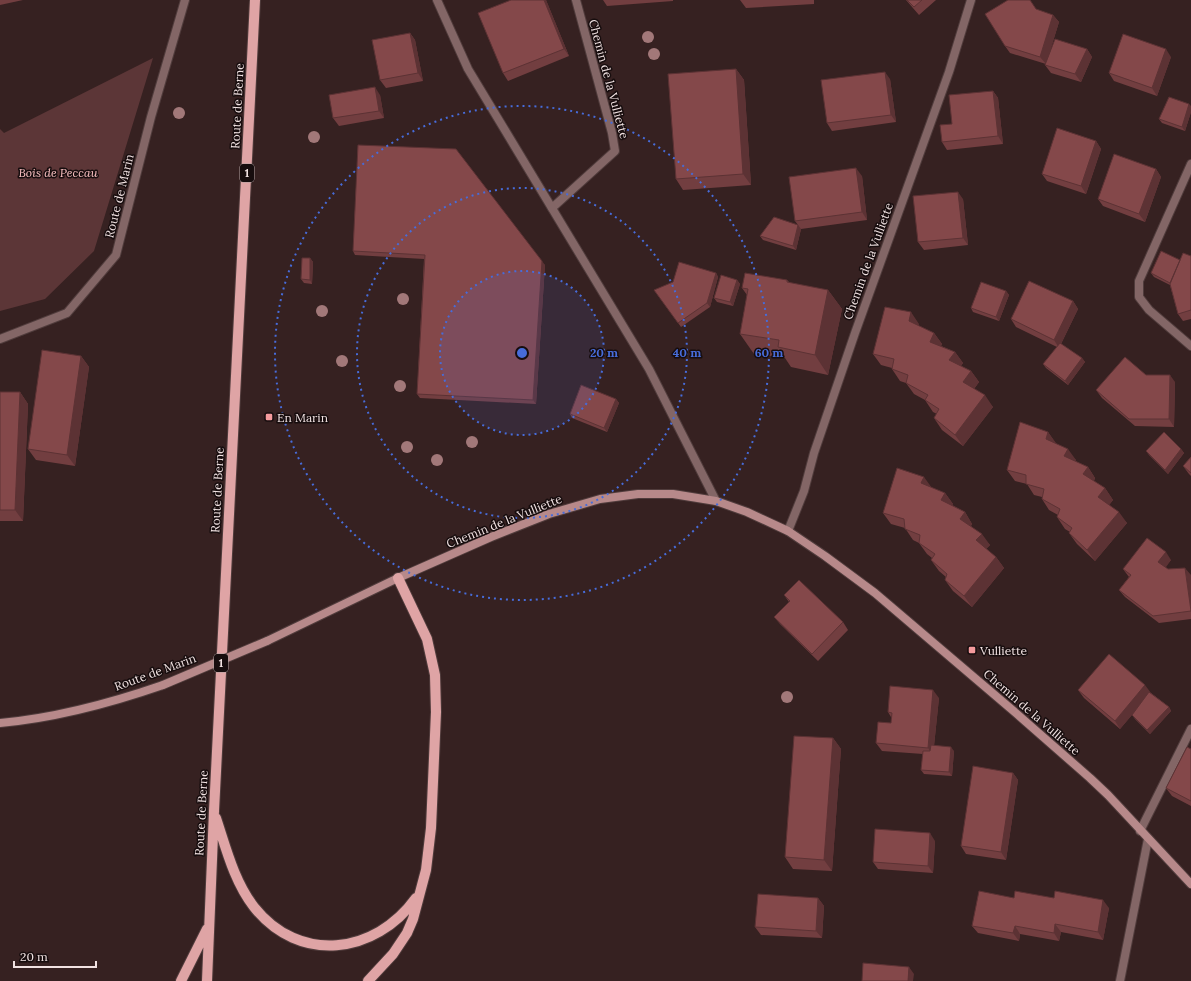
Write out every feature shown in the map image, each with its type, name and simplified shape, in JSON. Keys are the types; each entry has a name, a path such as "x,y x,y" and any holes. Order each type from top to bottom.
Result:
{"main road":[{"name":"Route de Berne","path":"207,981 214,811 255,0"},
{"name":"Chemin de la Vulliette","path":"398,578 530,521 600,499 638,494 680,495 716,501 748,512 788,531 875,593 1090,778 1108,795 1191,884"},
{"path":"368,981 393,954 407,933 413,919 426,870 431,828 436,712 435,675 427,639 398,578"},
{"name":"Route de Marin","path":"0,723 70,711 133,695 163,685 267,641 398,578"},
{"path":"214,811 232,866 247,897 263,917 293,938 303,942 324,946 339,946 370,936 384,930 397,920 409,908 421,892"},
{"path":"181,981 209,925"}],"street":[{"name":"Route de Marin","path":"0,339 67,313 116,255 151,117 185,0"},
{"path":"436,0 468,69 649,369 716,501"},
{"name":"Chemin de la Vulliette","path":"552,208 615,151 612,133 576,0"},
{"name":"Chemin de la Vulliette","path":"788,531 804,491 814,453 855,333 949,72 971,0"},
{"path":"1191,164 1139,281 1139,297 1149,310 1191,346"},
{"path":"1140,831 1191,729"},
{"path":"1120,981 1148,839"}],"green space":[{"name":"Bois de Peccau","path":"153,58 94,251 45,299 0,311 0,129 4,133"}],"building":[{"path":"511,0 544,0 564,49 503,73 478,13"},
{"path":"907,0 922,0 914,7"},
{"path":"1008,0 1030,0 1036,9 1053,15 1040,57 1005,46 985,14"},
{"path":"410,33 418,73 380,80 372,40"},
{"path":"1123,34 1166,49 1152,88 1109,73"},
{"path":"1055,39 1087,49 1075,74 1045,65"},
{"path":"736,69 743,174 676,179 668,74"},
{"path":"885,72 891,115 827,123 821,80"},
{"path":"375,87 379,111 333,118 329,95"},
{"path":"993,91 998,136 942,142 940,125 952,124 949,95"},
{"path":"1169,97 1189,104 1182,127 1159,119"},
{"path":"1057,128 1096,141 1081,186 1042,174"},
{"path":"358,145 456,149 542,261 533,400 417,394 425,255 353,251"},
{"path":"1114,154 1156,169 1139,214 1098,199"},
{"path":"856,168 862,212 795,221 789,177"},
{"path":"958,192 963,238 918,242 913,196"},
{"path":"774,217 798,225 793,246 760,236"},
{"path":"1161,251 1180,260 1170,283 1151,273"},
{"path":"1183,253 1191,256 1191,310 1178,314 1170,284"},
{"path":"302,258 310,258 310,280 301,279"},
{"path":"679,262 716,273 707,303 678,323 654,290 673,282"},
{"path":"745,273 787,280 787,282 828,290 815,355 778,347 779,340 740,334 748,289 742,288"},
{"path":"721,275 737,280 730,302 714,298"},
{"path":"1029,281 1073,301 1054,340 1011,319"},
{"path":"981,282 1006,291 996,317 971,308"},
{"path":"885,307 911,312 909,321 934,333 930,342 955,352 949,360 971,371 963,382 985,395 955,435 934,418 939,409 925,400 928,395 906,383 908,375 892,369 894,359 873,354"},
{"path":"1060,343 1082,358 1065,381 1043,364"},
{"path":"42,350 81,356 67,455 28,449"},
{"path":"1125,357 1146,375 1170,375 1169,419 1129,419 1096,390"},
{"path":"581,385 616,399 604,428 570,414"},
{"path":"0,392 20,392 15,510 0,510"},
{"path":"1020,422 1048,432 1046,439 1068,449 1064,456 1088,467 1083,474 1105,488 1098,497 1119,512 1087,550 1069,533 1072,528 1057,517 1060,509 1042,499 1044,489 1026,484 1026,475 1007,470"},
{"path":"1164,432 1181,449 1165,470 1146,451"},
{"path":"1191,457 1191,473 1183,466"},
{"path":"897,468 924,477 921,483 945,493 941,500 965,512 960,519 982,534 976,540 996,557 964,596 945,580 947,574 931,560 935,554 919,543 920,535 905,529 904,519 883,513"},
{"path":"1147,538 1166,552 1158,562 1168,569 1185,568 1191,611 1153,616 1119,590 1131,575 1123,569"},
{"path":"799,580 843,622 812,654 774,617 790,601 784,595"},
{"path":"1109,654 1145,685 1115,721 1078,690"},
{"path":"890,686 933,690 928,748 876,743 878,722 891,723 892,713 888,712"},
{"path":"1149,692 1169,707 1147,730 1132,715"},
{"path":"794,736 833,738 824,860 785,857"},
{"path":"931,745 951,747 949,772 921,770 923,751 930,751"},
{"path":"1187,747 1191,749 1191,801 1166,788"},
{"path":"973,766 1013,773 1001,852 961,846"},
{"path":"875,829 930,833 928,866 873,862"},
{"path":"979,891 1014,898 1015,891 1054,898 1055,891 1103,900 1098,932 1055,924 1054,933 1015,926 1013,933 972,926"},
{"path":"758,894 818,898 816,931 755,927"},
{"path":"863,963 909,967 908,981 862,981"}],"place":[{"name":"En Marin","path":"269,417"},
{"name":"Vulliette","path":"972,650"}]}
